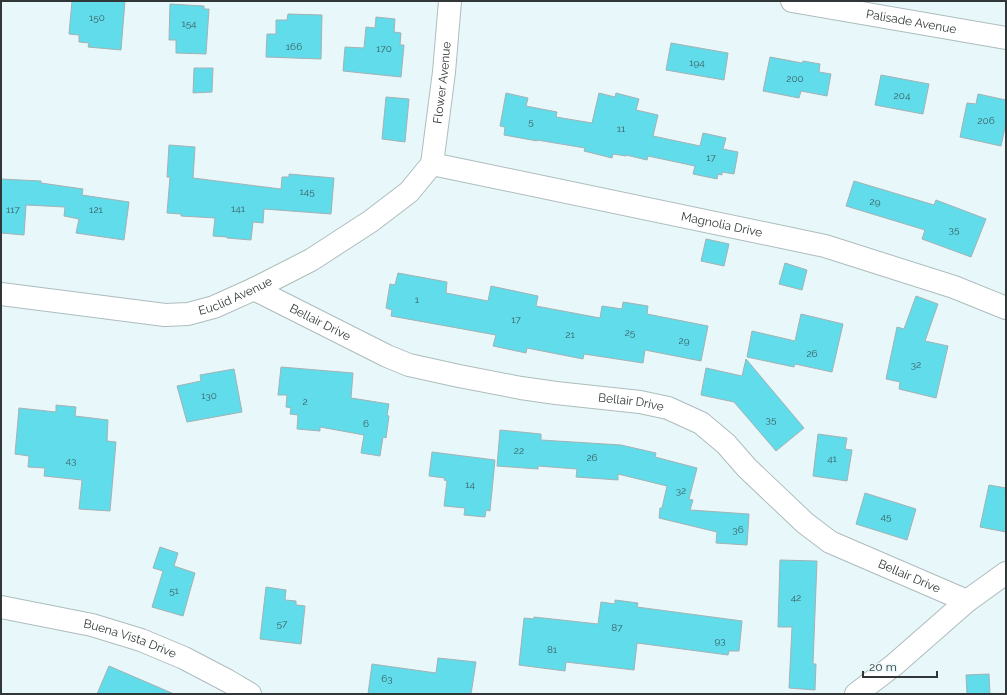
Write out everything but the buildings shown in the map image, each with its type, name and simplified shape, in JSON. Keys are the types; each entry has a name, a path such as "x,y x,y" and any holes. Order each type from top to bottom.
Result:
{"street":[{"name":"Flower Avenue","path":"432,164 444,72 450,1"},
{"name":"Palisade Avenue","path":"792,1 1006,38"},
{"name":"Euclid Avenue","path":"1,294 165,315 188,314 214,307 254,289 311,260 371,221 408,192 432,164"},
{"name":"Magnolia Drive","path":"432,164 825,246 954,287 1006,308"},
{"name":"Bellair Drive","path":"254,289 387,356 409,365 521,388 640,402 668,408 701,423 726,444 747,468 805,523 830,542 967,601"},
{"path":"856,694 894,665 967,601 1006,573"},
{"name":"Buena Vista Drive","path":"1,607 92,625 141,640 184,658 250,694"}]}
